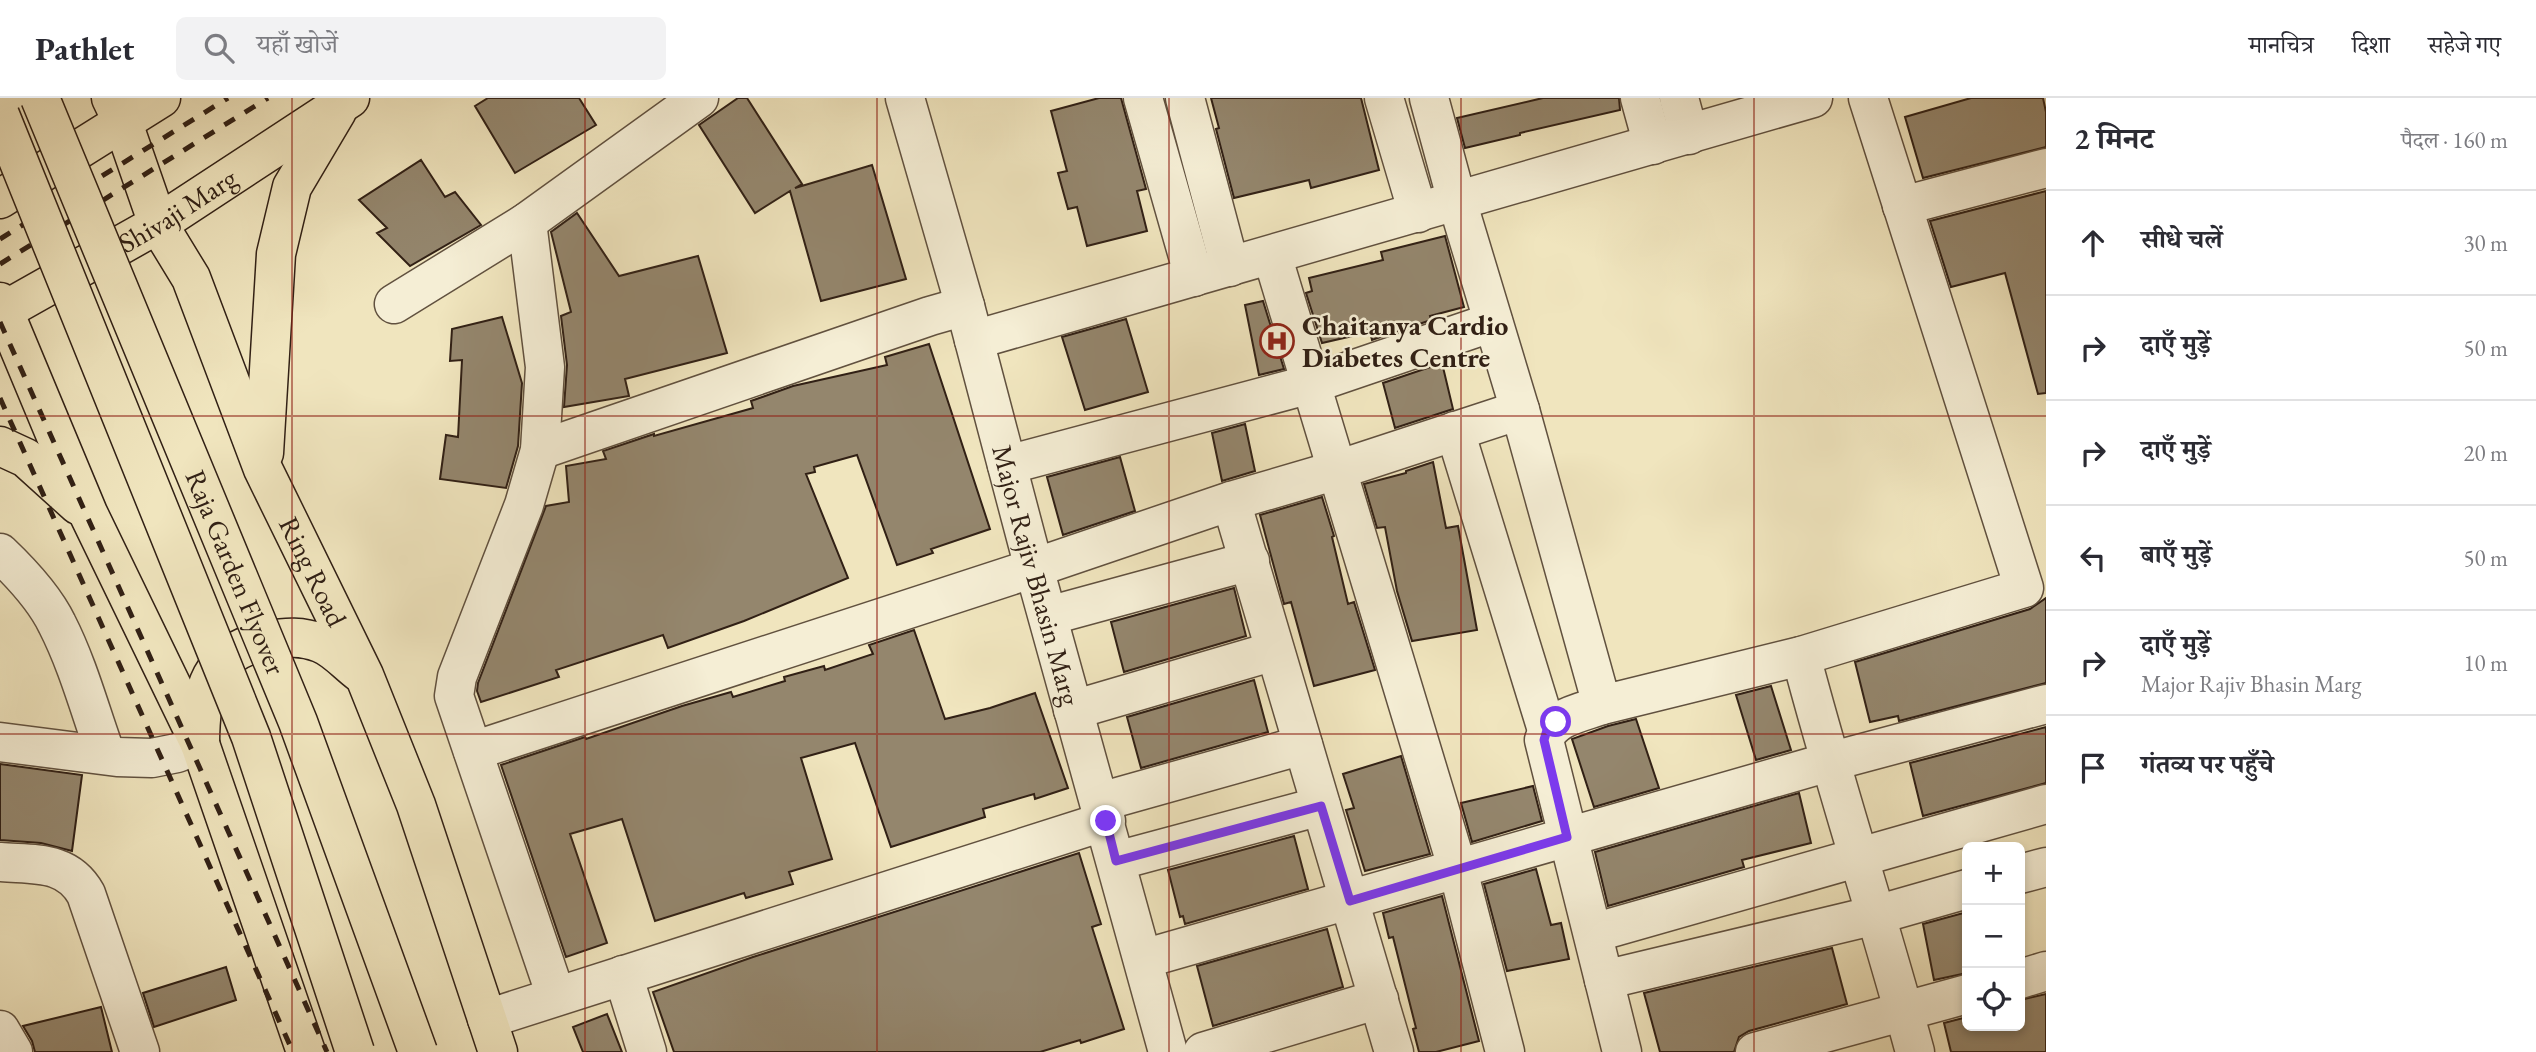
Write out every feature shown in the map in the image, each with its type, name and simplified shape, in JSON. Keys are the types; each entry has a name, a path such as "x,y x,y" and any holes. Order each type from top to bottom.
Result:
{"main road":[{"name":"Raja Garden Flyover","path":"40,98 298,722 418,1052"},
{"path":"0,199 117,111 161,98"},
{"path":"263,469 276,254 292,187 346,101"},
{"name":"Shivaji Marg","path":"1,308 158,224 346,101"},
{"name":"Ring Road","path":"117,111 158,224 191,278 263,469 364,675 416,804 493,1035"},
{"name":"Raja Garden Flyover","path":"0,115 251,737 355,1052"},
{"path":"1,308 88,513 200,744 300,1050"},
{"path":"0,446 26,458 88,513"},
{"path":"200,744 200,711 209,677 231,653 252,643 292,636 322,643 364,675"}],"street":[{"path":"394,304 527,222 699,98"},
{"name":"Major Rajiv Bhasin Marg","path":"905,98 970,323 1073,710 1143,959 1172,1050"},
{"path":"1143,98 1194,277"},
{"path":"1185,98 1230,267"},
{"path":"1384,98 1418,213"},
{"path":"1429,98 1602,705"},
{"path":"1640,98 1653,145"},
{"path":"1679,98 1689,135"},
{"path":"540,450 917,321 970,323 1194,277 1814,98"},
{"path":"1622,1052 1544,740 1547,730 1556,722 1602,705 1801,656 2035,585 1902,206 1868,98"},
{"path":"1902,206 2046,168"},
{"path":"527,222 545,367 540,450 524,505 457,677 456,705 556,996"},
{"path":"1272,255 1458,870 1505,1052"},
{"path":"1007,464 1311,384 1493,322"},
{"path":"473,751 1231,501 1520,411"},
{"path":"1454,431 1547,730"},
{"path":"1231,501 1394,1052"},
{"path":"0,553 23,576 57,621 106,755"},
{"path":"1048,616 1250,561"},
{"path":"1073,710 1274,651"},
{"path":"1801,656 1829,762 1915,1052"},
{"path":"1143,959 1829,762 2046,704"},
{"path":"0,742 152,758 177,753 200,744"},
{"path":"493,1035 556,996 1303,745"},
{"path":"1593,933 2046,804"},
{"path":"1116,861 1321,806"},
{"path":"0,862 65,870 79,880 140,1052"},
{"path":"2025,873 2046,867"},
{"path":"1604,980 1876,915 1962,890"},
{"path":"2025,977 2046,971"},
{"path":"623,975 647,1052"},
{"path":"1755,1052 1962,996"},
{"path":"1172,1050 1378,999"},
{"path":"0,1030 13,1052"}],"building":[{"path":"488,98 579,98 596,125 515,173 475,106"},
{"path":"738,98 747,98 802,184 795,188 872,165 906,279 821,301 790,191 755,213 699,125"},
{"path":"1099,98 1121,98 1146,189 1137,191 1147,231 1087,246 1077,207 1068,209 1058,173 1067,171 1051,111"},
{"path":"1211,98 1361,98 1379,170 1311,188 1309,180 1234,198"},
{"path":"1543,98 1619,98 1620,110 1465,148 1457,118"},
{"path":"1971,98 2043,98 2046,112 2046,147 1923,178 1905,117"},
{"path":"421,160 445,197 455,192 481,225 410,266 377,233 387,228 359,200"},
{"path":"2046,191 2046,393 2038,394 2005,273 1951,287 1930,221"},
{"path":"577,213 619,276 698,256 727,353 625,379 629,396 564,407 567,365 561,316 571,312 551,232"},
{"path":"1445,236 1464,307 1430,316 1431,320 1372,340 1370,332 1322,343 1306,293 1312,291 1309,278 1383,260 1381,252"},
{"path":"1263,301 1284,369 1259,375 1245,305"},
{"path":"502,317 522,383 518,446 506,488 440,479 446,435 458,437 462,360 450,361 452,329"},
{"path":"1126,319 1148,392 1085,410 1062,337"},
{"path":"929,344 990,529 931,549 933,553 897,565 857,455 814,467 815,472 806,474 848,578 744,621 668,648 663,635 556,670 559,677 481,702 477,691 478,683 546,506 569,502 566,466 606,459 603,451 654,434 753,408 751,401 793,386 887,365 885,357"},
{"path":"1442,363 1453,409 1395,428 1383,383"},
{"path":"1245,424 1255,471 1222,481 1212,433"},
{"path":"1120,457 1135,511 1063,535 1047,477"},
{"path":"1433,462 1446,528 1458,526 1477,630 1412,641 1397,591 1385,527 1377,528 1364,484 1406,473"},
{"path":"1322,497 1334,536 1332,537 1348,604 1354,602 1375,670 1314,686 1291,602 1284,604 1260,515"},
{"path":"1234,588 1246,636 1124,672 1111,622"},
{"path":"2046,598 2046,683 1899,721 1898,716 1870,722 1855,662 2030,609"},
{"path":"914,630 945,719 1035,693 1068,788 1035,799 1034,794 983,809 985,817 891,847 855,743 801,758 832,859 789,872 793,884 746,898 744,893 655,921 622,819 570,834 607,943 566,957 501,765 682,706 731,692 733,697 785,681 784,677 824,666 825,670 873,654 869,645"},
{"path":"1254,680 1268,732 1141,768 1127,717"},
{"path":"1771,686 1791,750 1756,760 1736,695"},
{"path":"1636,719 1659,788 1594,807 1572,739"},
{"path":"2046,727 2046,783 1923,816 1910,763"},
{"path":"1401,756 1430,854 1365,871 1346,810 1354,808 1343,774"},
{"path":"0,764 82,775 72,851 41,843 0,840"},
{"path":"1533,786 1542,821 1472,842 1461,803"},
{"path":"1799,793 1811,843 1742,860 1744,867 1608,906 1595,852"},
{"path":"1294,836 1308,889 1185,924 1183,916 1180,917 1168,870"},
{"path":"1079,853 1101,924 1092,927 1124,1029 1081,1043 1080,1040 1040,1052 674,1052 653,992 753,957"},
{"path":"1536,869 1551,925 1561,923 1569,959 1507,971 1484,884"},
{"path":"1442,896 1479,1041 1436,1052 1419,1052 1413,1029 1416,1028 1393,937 1389,938 1383,913"},
{"path":"1962,913 1962,974 1934,980 1923,924"},
{"path":"1327,929 1343,987 1213,1026 1197,966"},
{"path":"1832,948 1847,1004 1749,1031 1739,1037 1734,1052 1660,1052 1644,993"},
{"path":"226,967 236,1000 154,1027 143,993"},
{"path":"2046,994 2046,1052 1951,1052 1944,1023 1962,1018 1962,1031 2025,1031 2025,999"},
{"path":"101,1007 112,1052 35,1052 23,1026"},
{"path":"607,1014 622,1052 583,1052 573,1027"}],"railway":[{"path":"0,239 228,98"},
{"path":"0,264 268,98"},
{"path":"0,322 327,1052"},
{"path":"0,398 293,1052"}],"place":[{"name":"Chaitanya Cardio Diabetes Centre","path":"1277,341"}],"route":[{"path":"1106,821 1116,861 1321,806 1350,901 1567,837 1544,740 1547,730 1556,722"}]}
